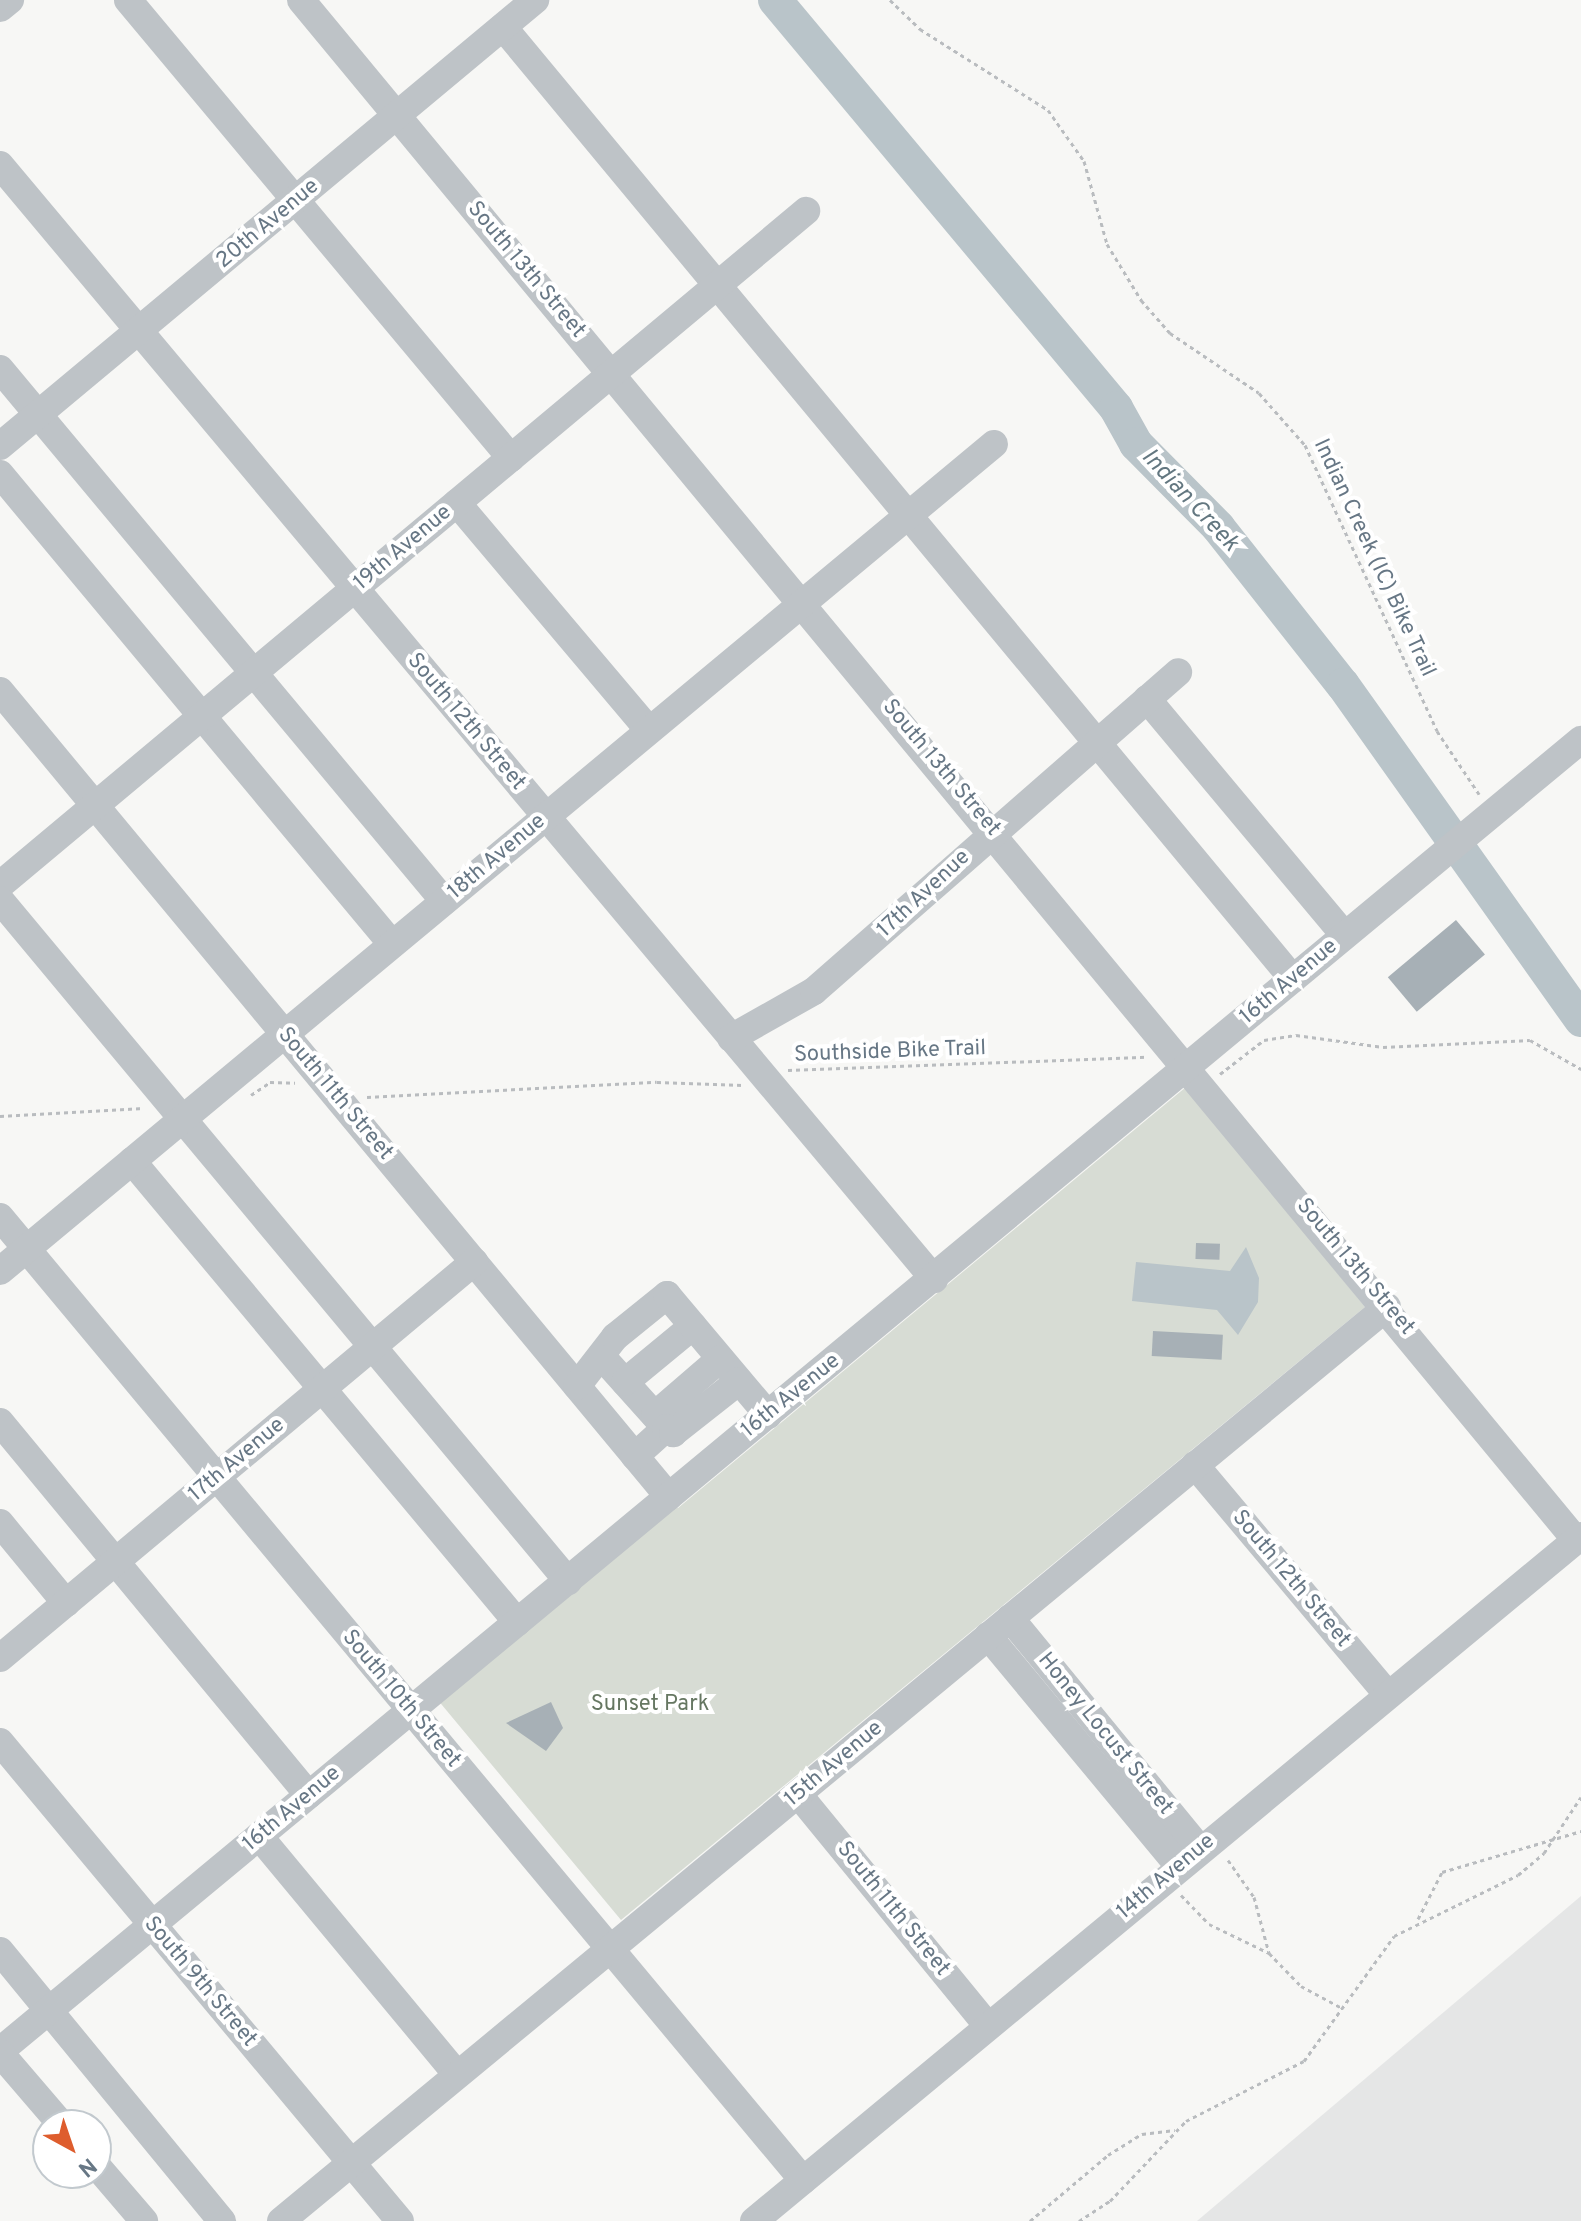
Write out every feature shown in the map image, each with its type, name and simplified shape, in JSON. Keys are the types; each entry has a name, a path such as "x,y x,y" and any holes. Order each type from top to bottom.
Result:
{"street":[{"path":"0,8 10,0"},
{"path":"128,0 511,458"},
{"name":"South 13th Street","path":"301,0 1579,1538"},
{"name":"20th Avenue","path":"0,446 535,0"},
{"path":"503,27 910,513 925,542 1293,979"},
{"name":"South 12th Street","path":"0,165 934,1279"},
{"name":"19th Avenue","path":"0,885 806,211"},
{"path":"0,369 444,901"},
{"name":"18th Avenue","path":"0,1271 994,444"},
{"path":"0,474 392,944"},
{"path":"457,503 649,730"},
{"name":"17th Avenue","path":"731,1038 814,991 1178,672"},
{"name":"South 11th Street","path":"0,691 669,1497"},
{"path":"1147,699 1344,935"},
{"name":"16th Avenue","path":"0,2052 1581,740"},
{"path":"0,900 568,1581"},
{"path":"132,1161 517,1622"},
{"name":"South 10th Street","path":"0,1217 608,1950 803,2180"},
{"name":"17th Avenue","path":"0,1658 474,1262"},
{"path":"577,1386 604,1359 615,1337 667,1295 768,1415"},
{"name":"15th Avenue","path":"281,2221 456,2073 1387,1307"},
{"path":"625,1382 693,1326"},
{"path":"604,1359 665,1426"},
{"path":"635,1456 665,1426 720,1359"},
{"path":"665,1426 739,1381"},
{"path":"0,1422 309,1795"},
{"name":"South 12th Street","path":"1195,1465 1387,1694"},
{"path":"0,1523 66,1603"},
{"name":"14th Avenue","path":"754,2221 1579,1538"},
{"name":"Honey Locust Street","path":"1010,1618 1190,1858"},
{"name":"Honey Locust Street","path":"988,1636 1190,1858"},
{"name":"South 9th Street","path":"0,1742 400,2221"},
{"name":"South 11th Street","path":"798,1794 987,2025"},
{"path":"259,1836 456,2073"},
{"path":"0,1951 222,2221"},
{"path":"0,2052 48,2109"},
{"path":"112,2184 144,2221"}],"path":[{"name":"Indian Creek (IC) Bike Trail","path":"890,0 920,29 1048,110 1084,161 1107,244 1141,300 1170,333 1259,393 1305,445 1437,731 1493,810"},
{"path":"1227,1068 1264,1040 1296,1035 1383,1047 1530,1040 1581,1069"},
{"name":"Southside Bike Trail","path":"338,1098 657,1082 731,1087 807,1066 890,1071 1158,1058"},
{"path":"1030,2221 1108,2155 1142,2134 1175,2130 1287,2073 1318,2047 1368,1962 1417,1920 1503,1885 1556,1839 1581,1797"},
{"path":"1417,1920 1442,1872 1581,1831"},
{"path":"1190,1858 1250,1888 1269,1953"},
{"path":"1190,1858 1209,1924 1269,1953 1301,1986 1342,2008"},
{"path":"1079,2221 1110,2201 1175,2130"}],"shaded area":[{"path":"1246,1247 1259,1278 1258,1302 1238,1335 1217,1310 1132,1301 1136,1262 1230,1271"},
{"path":"1581,1896 1581,2221 1197,2221"}],"green space":[{"name":"Sunset Park","path":"1186,1087 1365,1307 621,1920 432,1693 654,1510 678,1508"}],"building":[{"path":"1456,920 1485,954 1417,1012 1388,977"},
{"path":"1196,1243 1220,1244 1219,1260 1195,1259"},
{"path":"1153,1331 1223,1335 1222,1360 1152,1356"},
{"path":"551,1702 563,1728 546,1751 506,1723"}],"waterway":[{"name":"Indian Creek","path":"775,0 1116,408 1136,444 1218,527 1343,685 1581,1020"}]}
